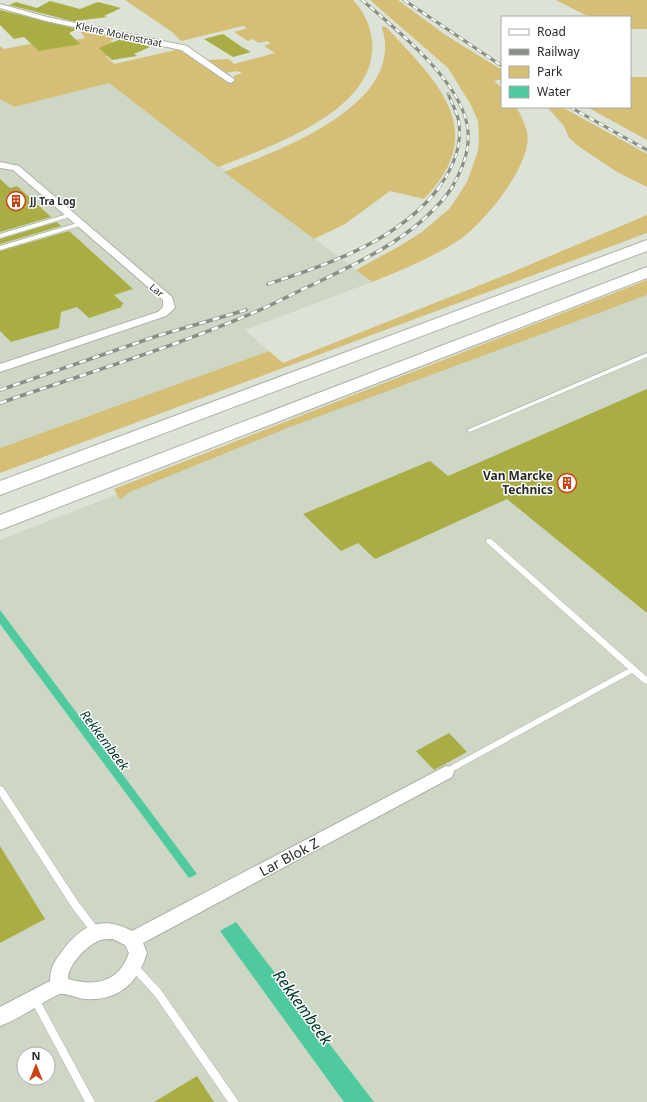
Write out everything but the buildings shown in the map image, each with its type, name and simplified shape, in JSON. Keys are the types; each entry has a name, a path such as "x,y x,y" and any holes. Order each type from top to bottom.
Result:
{"highway":[{"path":"0,488 647,245"},
{"path":"0,523 647,272"}],"street":[{"name":"Kleine Molenstraat","path":"0,6 46,19 184,48 231,77"},
{"name":"Lar","path":"0,165 16,168 168,299 169,308 162,314 0,368"},
{"name":"Lar Blok Z","path":"132,940 446,772"},
{"path":"0,1017 59,986 75,990 110,988 123,982 135,968 138,953 132,940 115,931 96,932 80,942 59,970 59,986"}],"lane":[{"path":"0,236 71,215"},
{"path":"0,248 80,224"},
{"path":"470,430 647,355"},
{"path":"489,541 647,681"},
{"path":"446,772 633,670"},
{"path":"0,790 76,906 96,932"},
{"path":"135,968 158,993 234,1102"},
{"path":"34,998 90,1102"}],"shaded area":[{"path":"109,83 372,282 245,330 269,351 0,448 0,99 14,107"},
{"path":"647,287 647,1102 0,1102 0,540"}],"green space":[{"path":"125,0 353,0 363,14 370,29 372,41 369,66 358,87 340,106 317,123 265,149 218,167 109,83 14,107 0,99 0,46 4,49 45,41 48,45 85,38 77,27 121,36 110,41 129,52 106,56 114,64 180,49 234,80 234,76 242,73 238,71 225,73 205,60 229,59 234,64 275,53 264,46 271,43 267,41 258,43 253,39 248,41 234,32 247,28 243,26 181,41 172,32"},
{"path":"370,0 398,0 444,34 501,69 501,79 494,81 501,87 501,108 516,108 527,132 527,145 523,160 515,176 505,192 481,221 459,240 428,258 372,282 356,270 422,232 450,208 467,182 478,151 478,121 471,105 448,68"},
{"path":"556,0 647,0 647,29 631,29 631,16 587,16"},
{"path":"383,26 387,28 406,48 438,88 449,108 455,129 454,151 444,174 424,199 390,191 345,224 314,239 224,172 304,138 332,121 357,102 375,80 385,55"},
{"path":"631,77 647,77 647,140 589,108 631,108"},
{"path":"548,108 564,108 647,154 647,187 617,172 581,148 569,138 564,126"},
{"path":"647,215 647,233 0,473 0,448 269,351 283,363 503,276"},
{"path":"647,280 647,295 290,427 130,492 120,500 114,489"}],"water":[{"path":"0,610 197,874 189,878 0,624"},
{"path":"236,922 374,1102 344,1102 220,931"}],"railway":[{"path":"362,0 393,26 427,59 455,94 464,113 468,131 468,146 462,167 452,187"},
{"path":"404,0 501,65"},
{"path":"439,187 452,165 458,149 460,132 455,108 448,94"},
{"path":"572,108 647,150"},
{"path":"268,284 339,258 362,248 385,235 424,205 440,186"},
{"path":"0,403 132,359 198,335 275,303 372,255 390,244 425,218 440,203 453,186"},
{"path":"0,390 157,336 246,310"}],"place":[{"name":"JJ Tra Log","path":"16,201"},
{"name":"Van Marcke Technics","path":"567,483"}],"water label":[{"name":"Rekkembeek","path":"105,740"},
{"name":"Rekkembeek","path":"303,1007"}]}
